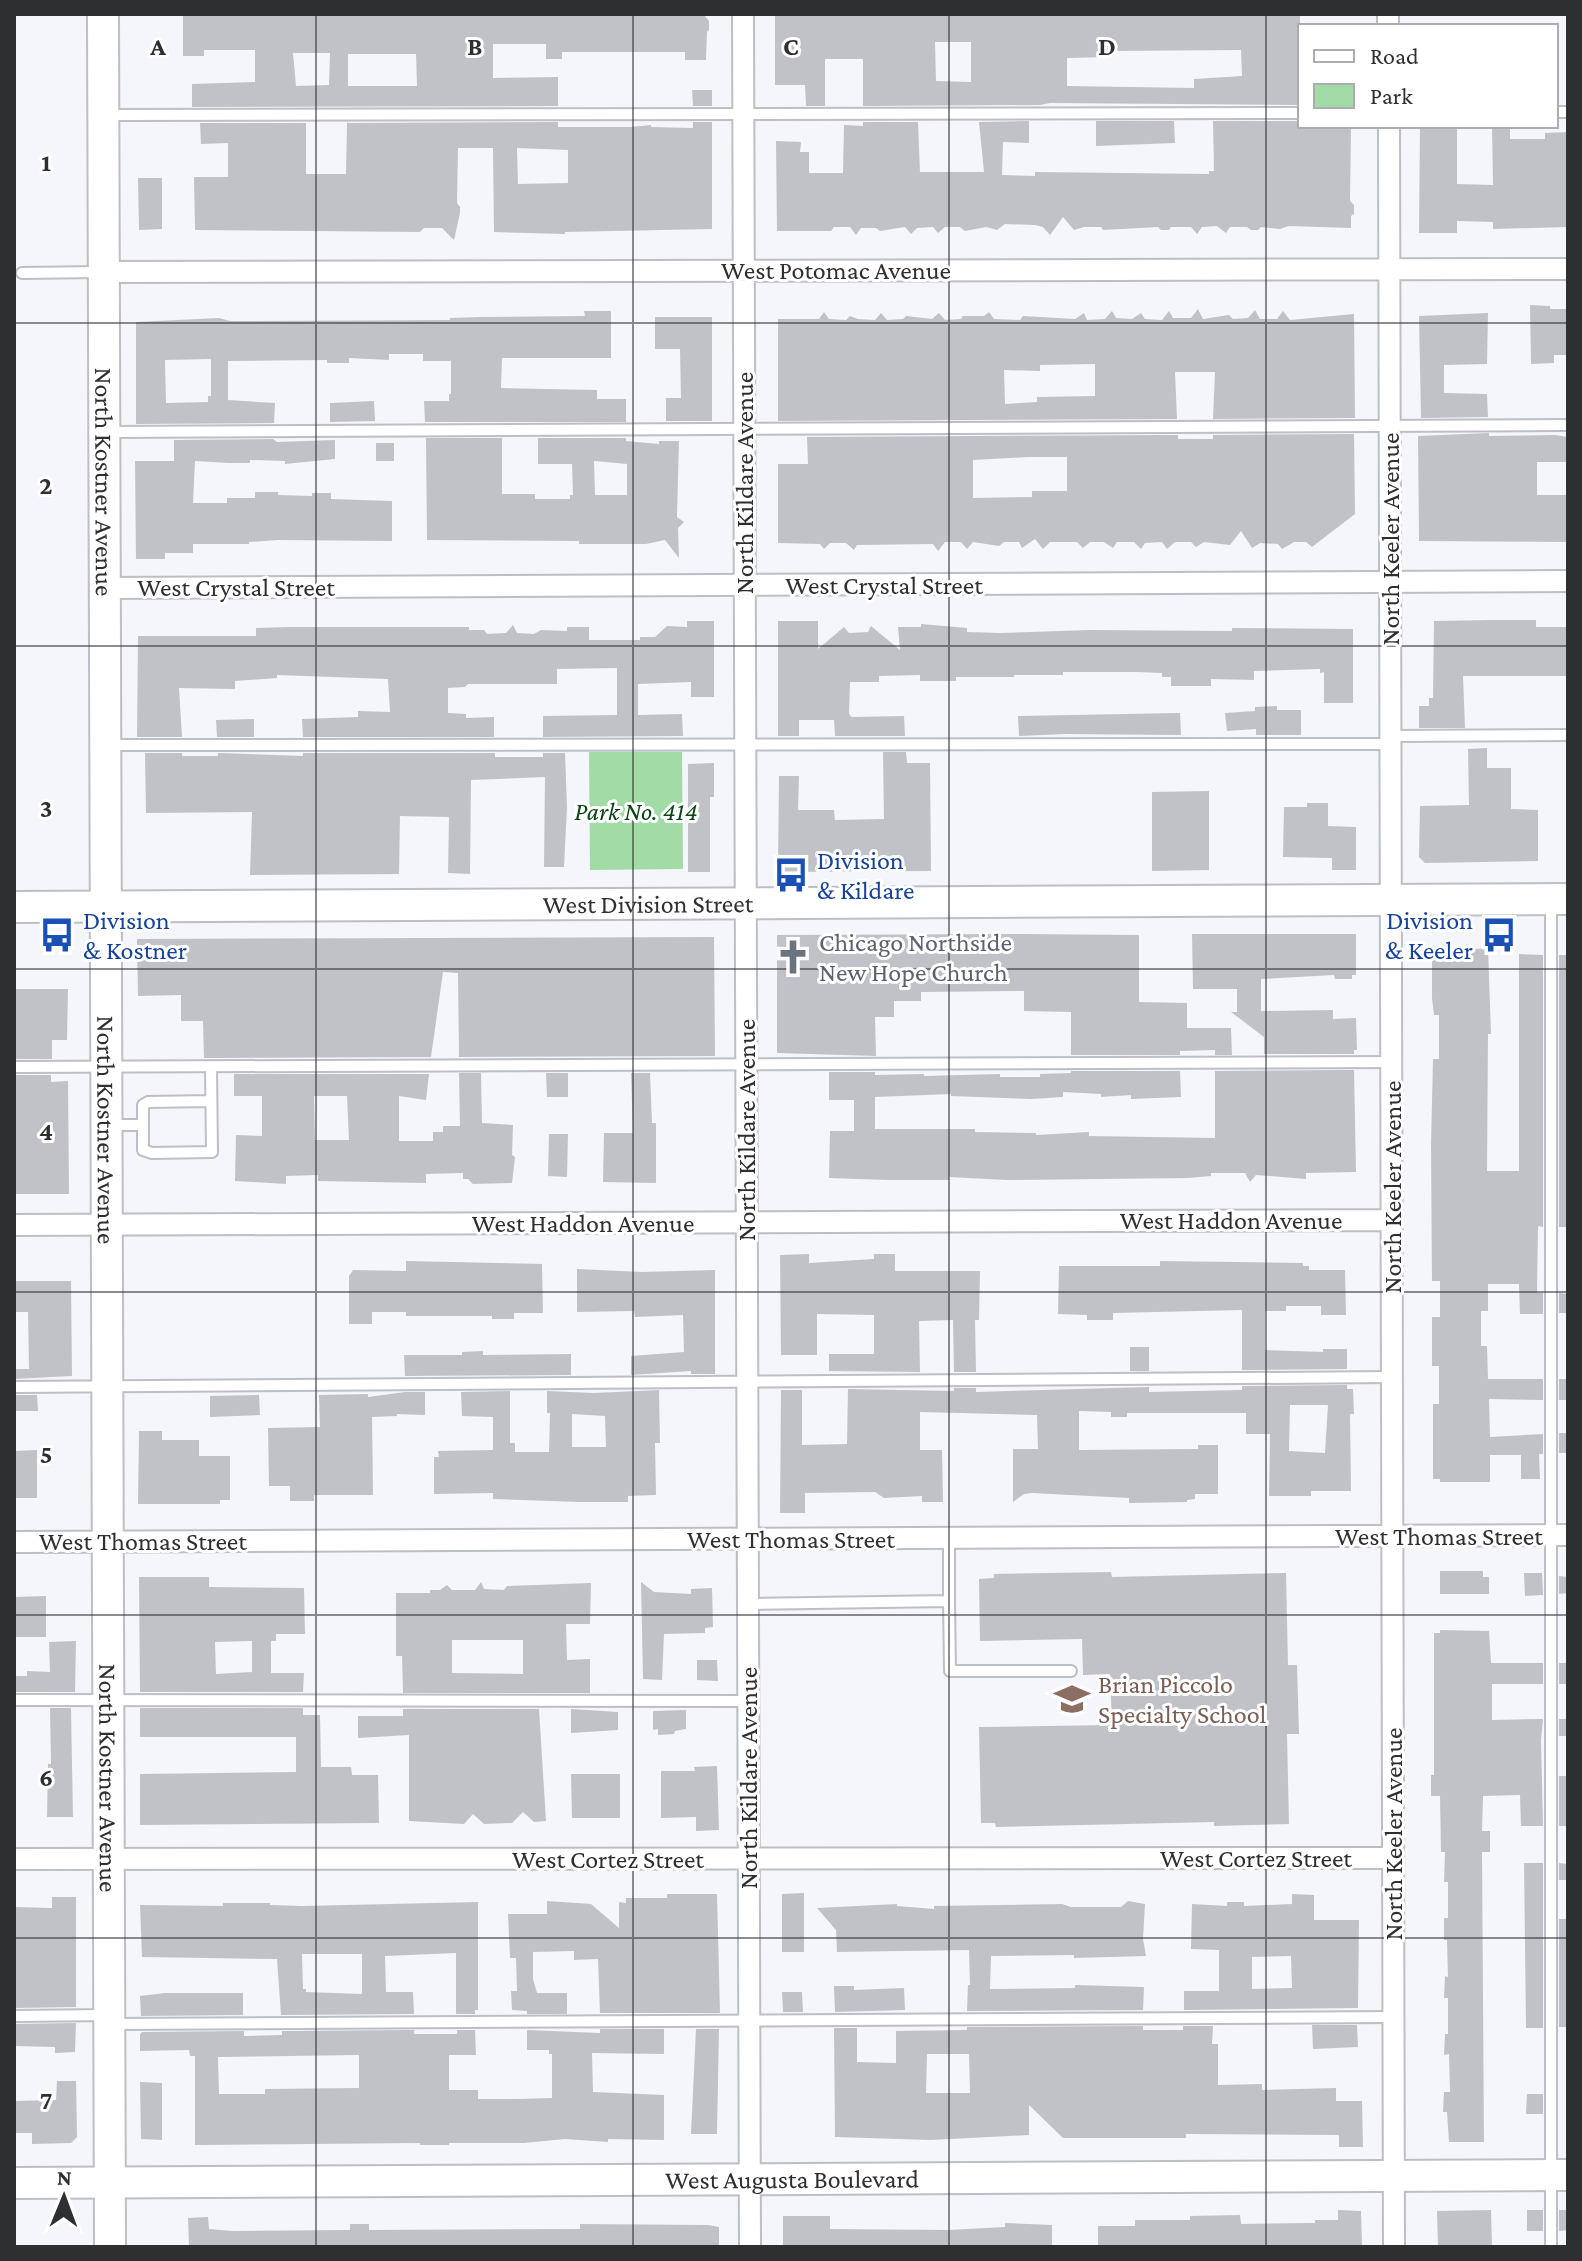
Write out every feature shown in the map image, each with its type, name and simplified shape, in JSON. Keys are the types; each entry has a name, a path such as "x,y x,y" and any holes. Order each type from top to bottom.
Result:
{"street":[{"name":"North Kostner Avenue","path":"103,14 110,2247"},
{"name":"North Kildare Avenue","path":"743,14 750,2247"},
{"name":"North Keeler Avenue","path":"1389,128 1394,2247"},
{"name":"West Potomac Avenue","path":"103,272 1568,269"},
{"name":"West Crystal Street","path":"104,588 1568,581"},
{"name":"West Division Street","path":"14,907 1560,899"},
{"name":"West Haddon Avenue","path":"14,1225 1392,1220"},
{"name":"West Thomas Street","path":"14,1542 1560,1536"},
{"name":"West Cortez Street","path":"14,1859 1393,1858"},
{"name":"West Augusta Boulevard","path":"14,2183 1559,2175"}],"lane":[{"path":"103,115 1298,113"},
{"path":"22,273 103,272"},
{"path":"104,432 1568,425"},
{"path":"104,745 1390,740 1568,735"},
{"path":"1551,2247 1559,2175 1560,899"},
{"path":"14,1067 1391,1062"},
{"path":"211,1067 212,1152 143,1150 143,1105 148,1102 211,1101"},
{"path":"105,1125 143,1125"},
{"path":"14,1387 1392,1377"},
{"path":"949,1538 950,1671 1071,1671"},
{"path":"748,1604 949,1601"},
{"path":"14,1700 748,1701"},
{"path":"14,2016 110,2020 1393,2017"}],"green space":[{"name":"Park No. 414","path":"589,752 682,752 683,869 590,870"}],"building":[{"path":"183,14 703,14 709,21 706,60 685,60 685,52 562,52 562,59 546,59 546,44 493,44 493,78 558,77 558,106 192,107 192,84 255,82 255,50 204,50 204,56 183,56","holes":["293,53 330,53 329,85 296,86","348,54 416,54 417,86 348,86"]},
{"path":"775,14 1300,14 1298,105 1050,103 863,106 863,59 825,59 825,106 806,106 805,85 775,85","holes":["935,42 971,42 971,82 936,81","1241,50 1242,76 1194,79 1194,88 1067,86 1067,58 1111,57 1111,51"]},
{"path":"692,90 712,90 712,106 693,106"},
{"path":"1029,121 1029,143 1003,142 1002,175 1035,176 1035,172 1209,174 1209,171 1214,171 1213,121 1298,121 1298,128 1351,128 1350,201 1354,205 1351,228 1289,226 1251,230 1247,227 1230,227 1226,233 1217,226 1202,227 1197,234 1191,227 1103,230 1101,227 1084,227 1074,230 1063,217 1050,235 1043,227 1035,225 1005,224 997,230 986,227 965,231 960,227 945,227 938,233 933,227 917,228 911,234 905,227 880,231 861,228 856,235 850,227 834,227 831,231 777,231 776,141 801,142 800,152 809,152 809,173 843,173 844,125 918,122 920,172 984,172 979,122"},
{"path":"1096,121 1174,121 1175,143 1096,146"},
{"path":"558,122 558,127 651,125 693,128 693,122 712,122 712,229 565,234 494,232 493,148 458,148 457,203 460,213 454,240 442,228 424,228 420,232 195,230 194,177 228,177 228,143 201,144 200,123 306,123 306,174 346,174 347,123","holes":["517,148 568,150 568,183 518,184"]},
{"path":"1420,128 1457,128 1457,184 1493,185 1492,128 1510,128 1510,139 1545,139 1545,133 1568,132 1568,227 1493,229 1493,222 1457,221 1457,233 1419,233"},
{"path":"138,178 162,178 162,229 139,230"},
{"path":"1530,305 1568,309 1568,355 1554,355 1554,363 1531,364"},
{"path":"1198,309 1203,319 1229,315 1233,319 1248,318 1255,310 1260,319 1277,319 1283,311 1290,320 1354,314 1355,418 1213,419 1215,372 1175,372 1177,419 778,421 778,319 819,319 824,312 829,319 846,320 850,316 875,320 881,313 887,320 906,316 932,319 939,313 945,320 984,316 989,312 994,319 1020,320 1023,316 1075,319 1084,313 1087,320 1105,319 1112,311 1116,318 1132,319 1141,313 1145,319 1162,320 1169,311 1173,318 1191,318","holes":["1095,364 1095,396 1037,397 1037,402 1005,404 1004,370 1040,371 1040,365"]},
{"path":"584,311 611,311 611,358 502,358 501,388 597,390 597,399 626,399 626,422 425,422 424,401 449,401 451,361 423,361 423,354 389,354 389,360 349,358 349,363 327,363 327,360 228,361 228,400 275,403 274,423 136,424 136,322 219,318 230,321 450,320 585,316","holes":["211,359 211,396 208,396 208,402 166,403 165,360"]},
{"path":"1488,313 1487,364 1444,365 1444,393 1487,394 1488,417 1421,418 1419,316"},
{"path":"655,317 712,317 712,421 666,421 666,398 681,398 680,349 655,349"},
{"path":"374,401 375,421 330,422 330,403"},
{"path":"1489,433 1489,436 1568,437 1568,462 1537,462 1537,495 1568,495 1568,542 1419,541 1418,436"},
{"path":"1354,434 1355,514 1312,547 1306,542 1294,542 1282,549 1278,544 1260,543 1252,548 1241,531 1230,545 1204,542 1196,547 1191,542 1175,542 1167,549 1162,542 1145,543 1141,549 1134,542 1117,542 1113,548 1104,542 1090,542 1083,548 1077,542 1050,542 1043,549 1035,539 1022,548 1019,542 1004,542 999,546 973,542 967,549 961,542 945,542 938,551 933,544 857,545 854,550 846,543 830,543 824,549 820,544 778,543 778,464 808,464 807,437 1178,435 1178,439 1213,439 1213,435","holes":["1067,457 1067,491 1032,491 1032,497 973,498 973,460"]},
{"path":"426,438 502,438 502,494 535,494 535,499 570,499 573,495 572,464 538,464 538,438 626,438 626,441 659,444 659,441 679,441 677,517 684,522 678,528 679,558 665,540 646,544 579,544 579,541 427,540","holes":["594,461 627,464 627,495 595,495"]},
{"path":"273,439 277,442 335,440 335,459 285,464 285,461 195,461 193,503 227,503 227,498 255,498 255,492 312,496 312,493 331,493 331,499 392,501 392,541 278,540 249,544 193,544 193,553 165,553 165,559 136,559 135,461 174,461 174,440"},
{"path":"376,443 394,443 394,461 376,461"},
{"path":"1536,620 1536,627 1568,627 1568,676 1463,676 1465,728 1419,728 1419,706 1429,706 1429,698 1433,698 1434,621"},
{"path":"687,621 714,621 714,697 691,697 691,682 638,684 638,715 682,714 683,736 543,737 543,716 617,715 617,668 557,669 557,684 468,684 448,688 448,713 466,714 466,718 494,717 494,737 303,737 302,719 358,717 358,711 390,712 388,679 277,675 277,678 235,681 235,689 179,688 182,737 137,737 138,636 256,636 256,628 290,627 469,627 469,630 484,630 487,634 506,633 513,625 517,633 534,634 541,630 567,631 567,627 589,627 589,640 640,640 640,637 655,637 667,626 687,627"},
{"path":"778,621 818,621 818,649 844,627 849,633 868,632 871,626 900,650 898,627 921,627 921,624 967,628 967,632 1001,633 1353,629 1353,703 1324,703 1324,672 1320,673 1320,669 1254,671 1254,680 1211,679 1211,686 1171,686 1171,677 1162,677 1162,673 1137,672 956,677 956,681 920,681 920,675 879,676 879,682 850,682 849,714 852,717 904,716 905,736 835,736 834,720 799,720 799,736 778,736"},
{"path":"1277,706 1277,710 1301,710 1301,735 1256,735 1256,729 1227,731 1225,713"},
{"path":"1180,713 1181,735 1019,736 1018,716"},
{"path":"254,719 254,737 217,737 216,720"},
{"path":"1487,748 1487,768 1511,768 1511,809 1538,810 1538,861 1425,863 1419,857 1420,806 1469,805 1468,749"},
{"path":"883,752 906,752 907,763 930,763 931,871 783,872 778,867 779,776 799,776 798,810 834,810 835,820 884,819"},
{"path":"145,753 303,756 303,753 495,753 495,757 543,757 543,753 565,753 567,807 564,867 544,867 545,777 471,780 470,874 448,873 449,817 400,816 399,874 250,875 252,812 146,813"},
{"path":"714,763 714,797 710,797 710,872 688,872 688,764"},
{"path":"1209,791 1209,870 1152,871 1152,792"},
{"path":"1307,803 1328,803 1328,826 1356,827 1356,870 1332,870 1332,858 1283,857 1284,807 1307,807"},
{"path":"1192,934 1356,934 1356,975 1352,975 1352,979 1335,979 1334,975 1261,979 1261,1011 1333,1010 1333,1019 1356,1018 1357,1050 1354,1054 1264,1054 1264,1037 1231,1012 1237,1012 1237,989 1193,989"},
{"path":"777,935 1139,935 1139,1002 1187,1003 1187,1028 1231,1028 1232,1055 1215,1055 1215,1050 1180,1051 1180,1055 1071,1055 1071,1012 1024,1011 1024,991 921,992 921,1001 894,1001 894,1017 875,1017 876,1056 777,1053"},
{"path":"714,937 715,1056 459,1057 458,973 443,972 431,1057 204,1058 203,1021 181,1021 181,995 138,996 137,939"},
{"path":"1488,948 1491,1034 1488,1034 1487,1171 1519,1171 1519,954 1543,955 1543,1227 1538,1226 1537,1293 1543,1293 1543,1314 1520,1314 1519,1284 1488,1284 1488,1311 1481,1311 1481,1346 1487,1346 1488,1379 1543,1379 1543,1400 1489,1399 1490,1437 1543,1434 1543,1454 1539,1454 1540,1479 1521,1479 1521,1455 1490,1455 1490,1482 1440,1482 1440,1479 1433,1479 1433,1404 1439,1404 1439,1366 1432,1366 1432,1317 1440,1317 1440,1281 1432,1281 1433,1059 1439,1059 1439,1015 1434,1015 1432,998 1432,952"},
{"path":"1559,955 1568,955 1568,1227 1559,1227"},
{"path":"14,989 68,989 67,1040 52,1040 52,1059 14,1059"},
{"path":"1354,1070 1356,1172 1306,1173 1306,1179 1256,1175 1250,1182 1245,1173 1211,1173 1211,1176 1188,1178 829,1178 830,1131 854,1131 854,1100 829,1100 829,1072 1040,1077 1040,1074 1071,1071 1180,1071 1181,1097 1131,1099 1131,1095 1101,1097 1101,1094 1063,1092 1063,1097 1031,1099 951,1094 875,1097 875,1129 975,1129 975,1132 1036,1135 1089,1132 1089,1136 1215,1138 1215,1071"},
{"path":"459,1073 481,1073 482,1123 513,1125 512,1155 515,1157 512,1183 473,1184 463,1179 463,1173 426,1174 426,1183 318,1181 318,1175 286,1176 286,1184 235,1181 236,1135 262,1136 262,1096 234,1096 234,1074 429,1074 426,1100 399,1096 399,1141 433,1141 433,1132 443,1132 443,1126 460,1126","holes":["314,1096 347,1096 349,1140 315,1140"]},
{"path":"546,1073 568,1073 568,1097 547,1097"},
{"path":"631,1073 650,1073 652,1123 656,1123 656,1183 603,1182 604,1133 633,1133"},
{"path":"14,1075 51,1075 51,1082 68,1081 69,1194 14,1194"},
{"path":"549,1134 568,1134 567,1177 548,1176"},
{"path":"809,1254 809,1263 874,1259 874,1254 895,1254 895,1271 980,1271 979,1320 975,1320 976,1372 954,1372 953,1320 919,1321 920,1372 829,1371 829,1354 874,1354 874,1315 817,1314 817,1355 781,1355 780,1255"},
{"path":"406,1261 542,1264 543,1313 514,1313 514,1319 492,1319 492,1316 406,1316 406,1312 372,1312 372,1324 349,1324 349,1276 353,1270 406,1271"},
{"path":"1160,1261 1303,1263 1303,1266 1309,1266 1309,1270 1345,1270 1346,1315 1321,1315 1321,1306 1286,1306 1286,1311 1265,1311 1265,1350 1323,1352 1323,1349 1347,1349 1347,1369 1242,1370 1242,1310 1113,1313 1113,1320 1087,1320 1087,1315 1058,1314 1059,1266 1160,1266"},
{"path":"577,1269 642,1272 715,1270 715,1374 691,1374 691,1371 631,1375 631,1356 684,1352 683,1315 635,1317 634,1311 577,1312"},
{"path":"14,1281 71,1281 72,1376 14,1379 14,1369 29,1369 28,1312 14,1312"},
{"path":"1559,1293 1568,1294 1568,1313 1559,1313"},
{"path":"1130,1347 1149,1347 1149,1371 1130,1371"},
{"path":"483,1351 483,1355 571,1354 571,1375 405,1376 404,1355 462,1355 462,1352"},
{"path":"1559,1379 1568,1379 1568,1400 1559,1400"},
{"path":"1347,1385 1347,1389 1353,1389 1354,1414 1350,1414 1351,1491 1311,1491 1311,1496 1269,1496 1270,1434 1246,1434 1246,1413 1127,1413 1127,1417 1111,1417 1111,1412 1079,1411 1079,1450 1198,1449 1198,1445 1218,1445 1218,1494 1195,1494 1195,1499 1187,1502 1129,1503 1129,1498 1032,1493 1024,1494 1013,1502 1013,1449 1038,1449 1037,1415 920,1412 920,1450 942,1450 943,1502 922,1502 922,1496 884,1498 875,1492 805,1493 805,1513 780,1513 781,1390 802,1390 802,1445 847,1444 848,1389 954,1391 954,1388 976,1388 976,1392 1149,1387 1149,1392 1242,1390 1242,1386","holes":["1290,1405 1328,1405 1325,1453 1289,1451"]},
{"path":"659,1390 660,1443 655,1443 656,1495 628,1496 628,1502 578,1502 493,1499 493,1493 434,1494 434,1457 439,1457 438,1451 493,1450 493,1417 462,1416 461,1392 510,1391 510,1443 515,1443 515,1452 549,1452 547,1391 594,1393","holes":["572,1414 605,1416 606,1447 572,1447"]},
{"path":"425,1392 425,1415 372,1417 373,1495 314,1495 314,1501 290,1501 290,1486 269,1486 268,1428 320,1427 319,1395 368,1394 368,1397"},
{"path":"14,1395 37,1395 38,1411 14,1411"},
{"path":"259,1395 260,1415 210,1417 210,1396"},
{"path":"139,1431 162,1431 162,1440 199,1440 199,1456 230,1456 230,1500 220,1500 220,1504 138,1504"},
{"path":"1559,1433 1568,1433 1568,1453 1559,1453"},
{"path":"37,1450 37,1498 15,1498 14,1451"},
{"path":"1440,1571 1483,1571 1483,1577 1489,1577 1489,1594 1440,1594"},
{"path":"1111,1572 1112,1577 1286,1573 1288,1665 1297,1665 1299,1734 1287,1734 1289,1824 1214,1826 1214,1822 996,1827 995,1823 981,1823 979,1727 1112,1725 1110,1674 1083,1675 1082,1639 980,1641 979,1579 994,1578 994,1574"},
{"path":"1524,1573 1542,1573 1543,1595 1525,1596"},
{"path":"1559,1576 1568,1577 1568,1593 1559,1594"},
{"path":"139,1577 209,1577 209,1587 304,1588 305,1634 276,1634 276,1641 271,1641 271,1673 304,1673 303,1692 140,1692","holes":["252,1641 252,1672 216,1674 215,1642"]},
{"path":"481,1582 484,1589 504,1590 507,1586 591,1583 590,1624 566,1624 567,1660 590,1659 590,1693 403,1693 402,1656 396,1656 396,1593 430,1593 430,1590 440,1590 447,1585 452,1590 475,1590","holes":["452,1640 523,1640 523,1674 452,1673"]},
{"path":"641,1582 654,1592 691,1594 691,1589 712,1588 713,1627 705,1628 705,1633 664,1634 662,1680 643,1679"},
{"path":"46,1596 46,1637 14,1637 14,1597"},
{"path":"1440,1630 1489,1631 1491,1663 1543,1663 1543,1684 1492,1684 1492,1720 1543,1719 1543,1826 1521,1826 1520,1795 1483,1796 1482,1831 1490,1831 1490,1852 1482,1852 1484,2142 1449,2142 1447,2112 1443,2112 1444,2092 1450,2092 1449,2054 1444,2055 1445,2034 1448,2034 1448,1998 1444,1998 1445,1976 1448,1977 1444,1918 1448,1918 1448,1882 1444,1882 1445,1852 1441,1852 1440,1796 1431,1796 1431,1775 1434,1775 1434,1633 1440,1633"},
{"path":"76,1641 75,1692 14,1692 14,1676 27,1676 27,1671 50,1672 49,1642"},
{"path":"697,1660 717,1660 718,1681 697,1680"},
{"path":"1559,1663 1568,1663 1568,1684 1559,1684"},
{"path":"50,1708 71,1708 73,1817 47,1817 48,1764 51,1764"},
{"path":"140,1708 303,1708 303,1715 320,1715 321,1767 351,1767 352,1775 378,1775 379,1823 140,1825 140,1774 296,1772 296,1737 140,1737"},
{"path":"403,1709 539,1709 546,1821 534,1822 523,1812 512,1823 484,1824 473,1814 464,1824 409,1821 409,1735 358,1738 358,1716 403,1716"},
{"path":"571,1709 618,1712 618,1730 571,1733"},
{"path":"686,1710 686,1729 658,1735 658,1729 653,1730 653,1711"},
{"path":"1559,1719 1568,1719 1568,1736 1559,1736"},
{"path":"717,1766 719,1830 696,1831 696,1817 661,1818 661,1771 695,1771 694,1767"},
{"path":"571,1774 620,1774 620,1818 572,1818"},
{"path":"1559,1776 1568,1776 1568,1826 1559,1826"},
{"path":"1524,1863 1543,1863 1543,2028 1526,2028"},
{"path":"1559,1863 1568,1864 1568,1880 1559,1880"},
{"path":"804,1893 804,1952 782,1952 782,1894"},
{"path":"667,1894 717,1894 720,2013 600,2013 598,1959 574,1960 574,1951 533,1952 533,1979 537,1993 567,1993 567,2014 527,2014 527,2011 512,2010 511,1991 517,1991 516,1958 510,1958 508,1914 547,1914 547,1901 591,1904 619,1928 619,1902 626,1903 626,1898 667,1898"},
{"path":"1292,1894 1314,1895 1314,1920 1359,1920 1358,2008 1184,2010 1184,1991 1219,1991 1219,1950 1191,1949 1192,1904 1292,1904","holes":["1291,1956 1292,1988 1252,1989 1252,1957"]},
{"path":"52,1897 76,1897 76,2007 14,2008 14,1907 52,1908"},
{"path":"1128,1901 1145,1904 1143,1939 1146,1956 991,1956 990,1989 1075,1988 1075,1985 1144,1987 1143,2010 967,2011 969,1950 837,1952 836,1930 817,1908 897,1904 934,1909 934,1906 1062,1904 1071,1907 1121,1907"},
{"path":"478,1902 478,2010 475,2014 456,2014 456,1953 385,1956 386,1992 413,1992 414,2014 281,2015 277,1959 142,1957 140,1905 270,1903 302,1906","holes":["302,1954 362,1954 362,1994 306,1992 303,1989"]},
{"path":"1559,1919 1568,1919 1568,2027 1559,2027"},
{"path":"834,1986 854,1986 854,1990 904,1988 905,2010 835,2012"},
{"path":"782,1992 802,1992 803,2012 783,2012"},
{"path":"243,1993 243,2015 141,2016 140,1996"},
{"path":"76,2023 75,2052 55,2053 55,2047 14,2046 14,2024"},
{"path":"1312,2025 1357,2025 1358,2047 1313,2049"},
{"path":"1143,2026 1143,2030 1183,2030 1183,2026 1213,2026 1212,2044 1218,2044 1218,2085 1262,2084 1262,2090 1336,2088 1336,2101 1362,2101 1363,2147 1339,2147 1339,2135 1186,2134 1186,2138 1063,2138 1029,2105 1029,2135 931,2140 835,2137 834,2028 857,2028 857,2062 896,2063 896,2031 967,2030 967,2027","holes":["927,2054 969,2054 970,2093 926,2093"]},
{"path":"600,2029 664,2029 664,2054 592,2053 593,2092 664,2095 664,2140 608,2139 608,2142 565,2139 449,2145 195,2145 195,2056 190,2056 189,2050 140,2051 142,2032 244,2031 244,2036 248,2036 282,2035 282,2031 414,2030 414,2034 457,2034 457,2030 475,2030 476,2055 449,2055 449,2090 478,2090 478,2099 552,2098 552,2054 549,2050 527,2050 527,2030 600,2033","holes":["359,2055 359,2088 265,2089 265,2094 219,2094 218,2057"]},
{"path":"696,2029 719,2029 717,2134 691,2134"},
{"path":"57,2081 76,2081 77,2137 71,2143 32,2144 32,2133 14,2133 14,2101 56,2100"},
{"path":"140,2082 162,2083 162,2140 141,2139"},
{"path":"1527,2094 1543,2094 1543,2114 1526,2114"},
{"path":"1338,2210 1361,2211 1362,2247 1098,2247 1098,2226 1135,2226 1135,2220 1190,2220 1190,2216 1240,2215 1241,2224 1315,2223 1315,2220 1338,2220"},
{"path":"1491,2210 1492,2247 1438,2247 1437,2211"},
{"path":"1527,2210 1543,2210 1543,2231 1527,2231"},
{"path":"1559,2210 1568,2210 1568,2230 1559,2231"},
{"path":"783,2216 830,2216 830,2229 948,2230 1005,2227 1005,2223 1052,2225 1052,2247 783,2247"},
{"path":"208,2217 209,2229 232,2231 350,2230 350,2224 369,2224 369,2230 580,2229 580,2224 708,2225 719,2227 719,2247 189,2247 188,2218"}],"place":[{"name":"Division & Kildare","path":"791,875"},
{"name":"Division & Kostner","path":"57,935"},
{"name":"Division & Keeler","path":"1499,935"},
{"name":"Chicago Northside New Hope Church","path":"793,957"},
{"name":"Brian Piccolo Specialty School","path":"1072,1699"}]}
